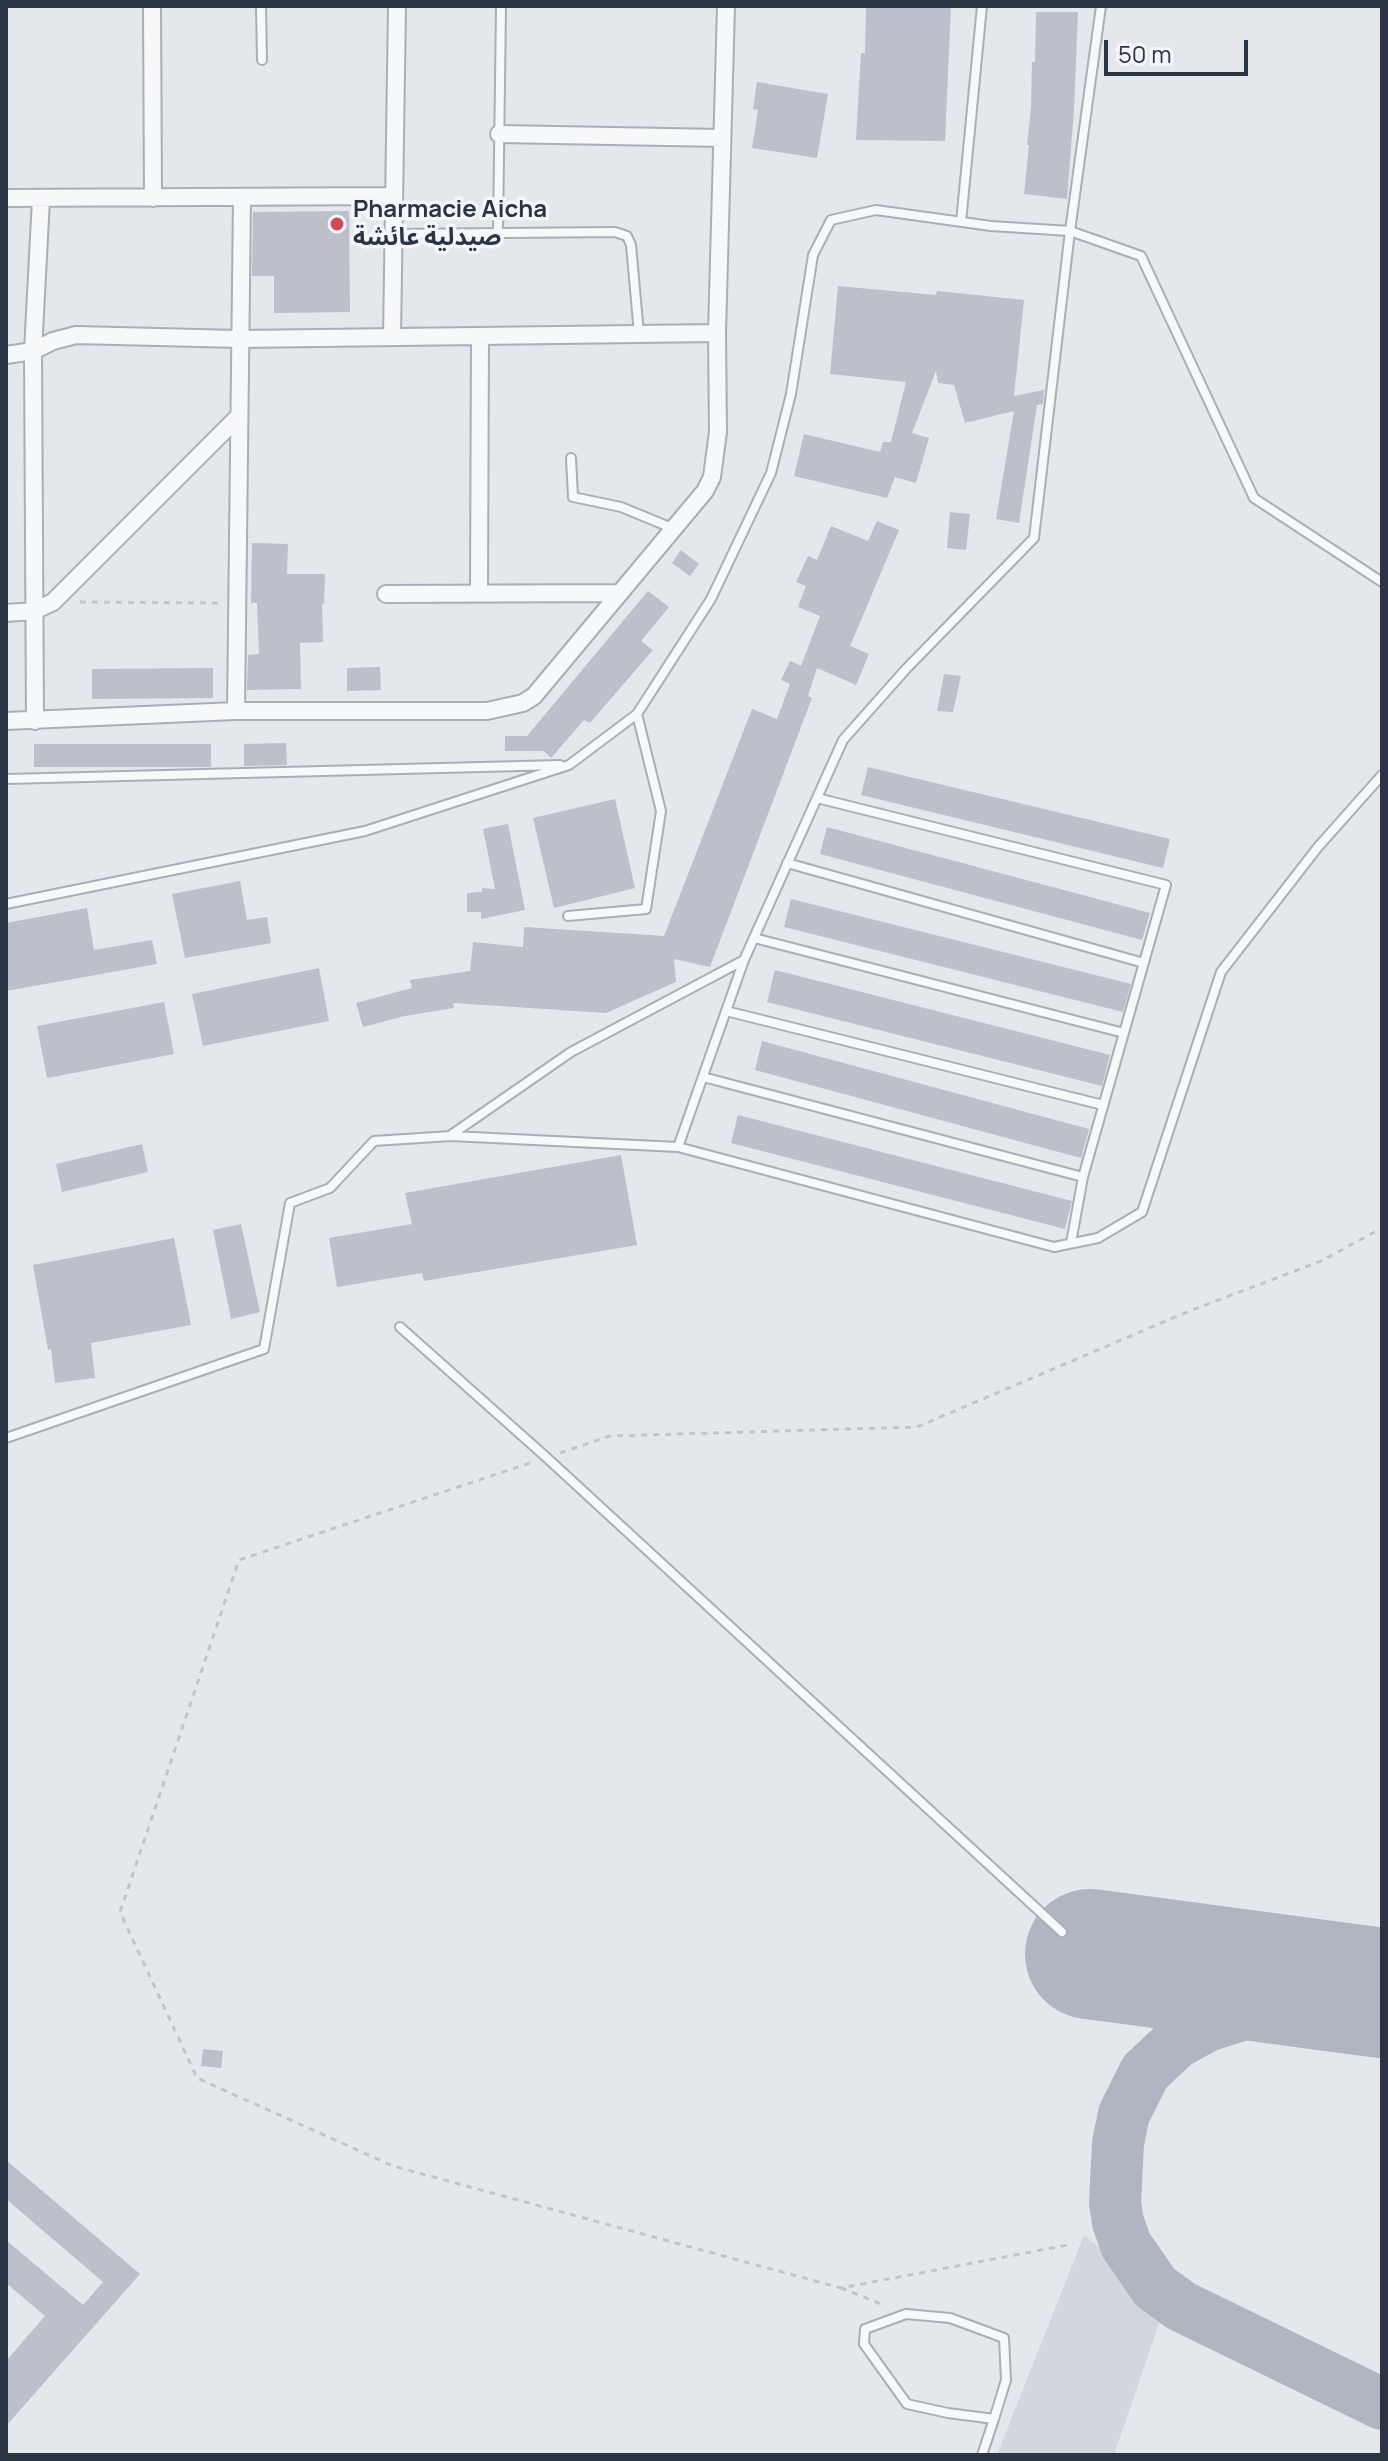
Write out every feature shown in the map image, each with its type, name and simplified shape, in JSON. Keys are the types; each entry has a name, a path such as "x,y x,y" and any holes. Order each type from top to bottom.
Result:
{"street":[{"path":"152,6 153,198"},
{"path":"392,337 397,6"},
{"path":"6,721 236,711 487,711 523,703 534,696 705,491 716,463 726,6"},
{"path":"499,134 722,138"},
{"path":"6,198 394,196"},
{"path":"236,711 242,198"},
{"path":"35,721 33,351 41,199"},
{"path":"6,355 33,351 76,335 239,339 717,333"},
{"path":"479,593 480,337"},
{"path":"6,613 34,611 53,602 239,416"},
{"path":"386,594 620,593"}],"lane":[{"path":"261,6 262,60"},
{"path":"498,231 501,6"},
{"path":"961,222 982,6"},
{"path":"678,1147 744,960 843,740 906,669 1034,538 1070,231 1101,6"},
{"path":"6,904 365,831 569,765 637,714 711,599 771,473 791,394 813,255 831,220 876,210 961,222 1070,231 1141,256 1254,498 1382,582"},
{"path":"393,234 498,231 615,232 627,236 631,245 639,334"},
{"path":"571,458 573,497 621,507 673,529"},
{"path":"568,916 646,909 661,811 637,714"},
{"path":"6,779 569,765"},
{"path":"6,1438 264,1349 290,1203 330,1188 374,1141 451,1136 678,1147 1054,1247 1098,1238 1142,1212 1221,972 1318,847 1382,775"},
{"path":"817,798 1166,885 1083,1177 1071,1243"},
{"path":"787,863 1144,963"},
{"path":"754,938 1124,1033"},
{"path":"451,1136 571,1052 744,960"},
{"path":"726,1011 1103,1105"},
{"path":"703,1077 1083,1177"},
{"path":"400,1327 546,1457 1062,1932"},
{"path":"982,2455 994,2419 1006,2380 1004,2338 950,2318 906,2314 865,2329 864,2344 907,2404 994,2419"}],"path":[{"path":"53,602 237,604"},
{"path":"906,2314 841,2288 393,2166 197,2078 120,1912 239,1560 610,1436 917,1427 1187,1312 1321,1261 1382,1228"},
{"path":"841,2288 1073,2244"}],"shaded area":[{"path":"1084,2235 1166,2303 1114,2455 997,2455"}],"building":[{"path":"866,6 951,6 945,141 856,140 861,53 865,53"},
{"path":"1036,12 1078,12 1067,199 1024,194"},
{"path":"757,82 828,94 817,158 752,148 758,110 753,109"},
{"path":"349,211 350,312 274,313 274,276 252,276 253,212"},
{"path":"838,286 936,295 937,291 1024,300 1014,396 1044,390 1043,404 1037,405 1019,523 996,519 1014,411 965,423 954,385 938,383 936,371 912,433 929,438 916,483 895,477 887,498 794,476 804,434 880,452 883,442 891,442 906,382 830,374"},
{"path":"950,512 970,514 966,550 947,548"},
{"path":"877,521 899,530 850,646 869,654 856,685 817,668 808,696 812,698 710,967 674,959 676,982 606,1013 453,1003 454,1008 363,1027 356,1003 412,988 410,980 470,971 473,942 523,947 524,927 664,936 752,709 777,719 790,684 781,680 790,661 801,666 820,616 798,607 806,586 796,582 808,556 817,560 831,526 868,541"},
{"path":"252,543 288,544 287,574 325,574 323,642 300,643 301,689 247,690 248,655 259,654 257,603 251,603"},
{"path":"681,550 699,564 690,576 672,563"},
{"path":"648,591 669,607 641,641 653,650 590,723 584,720 551,758 544,751 505,751 505,736 527,736"},
{"path":"380,667 381,690 347,691 347,668"},
{"path":"213,668 213,698 92,699 92,669"},
{"path":"944,674 961,676 953,712 937,711"},
{"path":"286,743 287,765 244,766 244,744"},
{"path":"34,744 211,744 211,767 34,767"},
{"path":"868,767 1170,839 1163,868 861,795"},
{"path":"615,799 635,888 554,908 533,818"},
{"path":"508,824 525,910 481,919 481,912 467,912 467,893 482,892 482,888 495,889 483,829"},
{"path":"827,827 1150,913 1142,940 820,854"},
{"path":"240,881 247,920 267,917 271,943 185,958 172,894"},
{"path":"791,899 1131,984 1123,1012 784,927"},
{"path":"87,908 94,950 152,940 157,964 6,991 6,923"},
{"path":"319,968 329,1021 203,1046 192,994"},
{"path":"775,970 1110,1055 1102,1086 767,1002"},
{"path":"164,1002 174,1054 47,1078 37,1026"},
{"path":"762,1041 1089,1129 1081,1158 755,1070"},
{"path":"738,1115 1072,1201 1065,1229 731,1143"},
{"path":"142,1144 148,1172 62,1192 56,1164"},
{"path":"621,1155 637,1245 424,1281 422,1273 337,1287 329,1238 412,1224 405,1193"},
{"path":"241,1224 260,1312 231,1319 213,1230"},
{"path":"174,1238 191,1325 91,1343 95,1378 55,1383 33,1265"},
{"path":"203,2049 223,2051 221,2068 201,2066"},
{"path":"6,2160 140,2274 6,2426 6,2361 45,2316 6,2283 6,2240 83,2305 103,2282 6,2199"}],"taxiway":[{"path":"1373,1991 1323,1996 1254,2011 1207,2026 1176,2043 1145,2072 1124,2114 1118,2143 1115,2203 1126,2245 1155,2287 1181,2306 1382,2404"}],"runway":[{"path":"1090,1954 1382,1993"}],"place":[{"name":"Pharmacie Aicha صيدلية عائشة","path":"337,224"}]}
